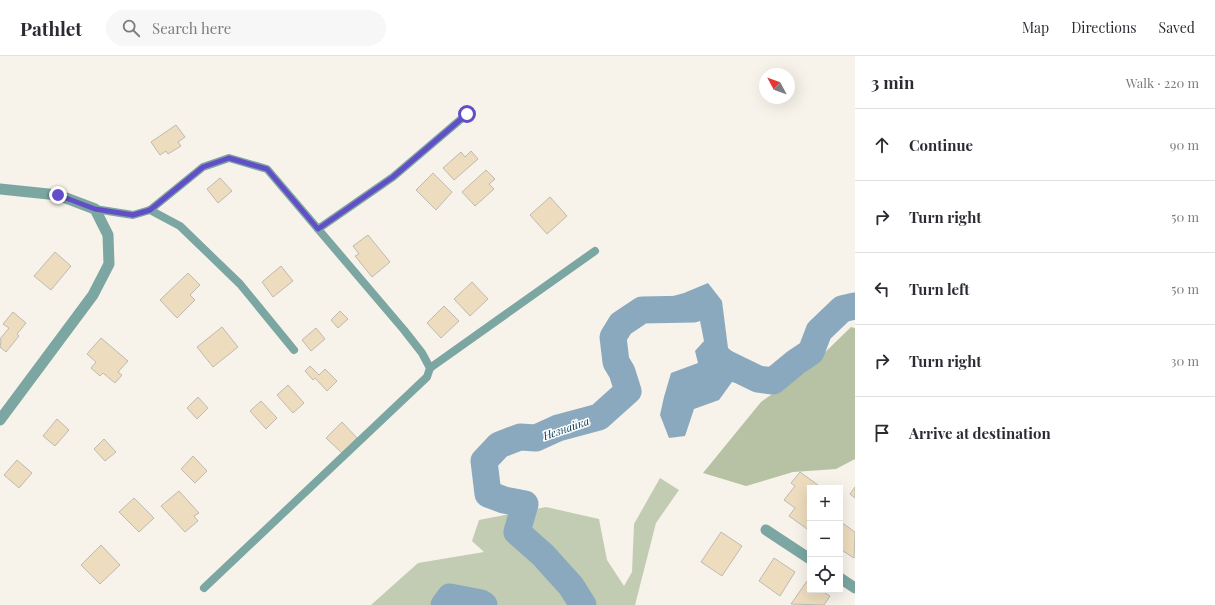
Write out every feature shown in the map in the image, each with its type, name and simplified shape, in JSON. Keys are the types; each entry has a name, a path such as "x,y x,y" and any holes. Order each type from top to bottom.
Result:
{"street":[{"path":"0,189 58,195 95,209 108,235 109,264 93,295 0,420"},
{"path":"766,530 808,557"},
{"path":"843,580 855,588"}],"lane":[{"path":"318,229 393,177 467,114"},
{"path":"95,209 133,215 150,210 203,167 229,158 267,169 404,330 422,353 430,368"},
{"path":"150,210 180,226 186,231 240,284 294,350"},
{"path":"204,588 427,377 430,368 595,251"}],"green space":[{"path":"851,327 855,328 855,459 836,469 793,472 746,486 703,473 761,402 810,367"},
{"path":"660,478 679,490 656,523 635,605 371,605 418,563 484,552 472,541 479,520 546,507 599,519 607,560 624,586 632,572 634,524"}],"water":[{"path":"708,283 722,301 728,348 752,369 758,387 732,382 719,400 694,409 685,436 669,438 660,415 671,373 698,363 695,351 704,341 700,321 656,313 659,300 684,293"}],"building":[{"path":"176,125 185,137 178,142 181,146 168,154 166,151 160,155 151,142"},
{"path":"471,151 478,159 454,180 443,168 461,152 465,157"},
{"path":"486,170 495,179 489,184 494,189 475,206 462,192"},
{"path":"433,173 452,192 436,210 416,190"},
{"path":"220,178 232,191 218,203 207,189"},
{"path":"550,197 567,216 547,234 530,215"},
{"path":"368,235 390,262 372,277 355,256 359,254 353,246"},
{"path":"55,252 71,266 51,290 34,276"},
{"path":"281,266 293,281 273,297 262,282"},
{"path":"188,273 200,285 190,295 195,300 177,318 160,300"},
{"path":"472,282 488,299 470,316 454,299"},
{"path":"444,306 459,321 441,338 427,323"},
{"path":"340,311 348,319 338,328 331,320"},
{"path":"13,312 26,323 17,334 19,336 6,352 0,347 0,339 9,328 3,324"},
{"path":"222,327 238,347 213,367 197,347"},
{"path":"316,328 325,339 311,351 302,340"},
{"path":"101,338 128,361 118,372 122,375 115,383 103,373 100,376 91,368 96,362 87,354"},
{"path":"310,366 319,375 325,369 337,381 327,391 315,378 313,380 305,371"},
{"path":"288,385 304,403 293,413 277,395"},
{"path":"198,397 208,408 197,419 187,408"},
{"path":"261,401 277,418 266,429 250,411"},
{"path":"57,419 69,430 55,446 43,436"},
{"path":"342,422 357,438 342,453 326,438"},
{"path":"104,439 116,452 105,461 94,449"},
{"path":"193,456 207,471 195,483 181,469"},
{"path":"17,460 32,473 19,488 4,475"},
{"path":"800,472 818,485 807,485 807,529 789,516 795,508 784,500 795,486 791,483"},
{"path":"855,487 855,498 850,494"},
{"path":"179,491 199,513 194,516 198,521 185,532 161,506"},
{"path":"134,498 154,518 139,532 119,512"},
{"path":"843,523 855,532 854,558 843,551"},
{"path":"721,532 742,546 722,576 701,562"},
{"path":"101,545 120,565 100,584 81,565"},
{"path":"774,558 795,572 780,596 759,581"},
{"path":"807,581 807,593 825,593 830,596 824,605 791,604"}],"waterway":[{"name":"Незнайка","path":"723,362 758,379 773,381 811,352 819,331 842,309 855,306"},
{"name":"Незнайка","path":"583,605 571,586 543,555 517,532 525,504 504,500 488,494 484,461 499,445 520,437 536,438 558,428 599,417 628,391 622,372 616,362 613,337 621,324 642,310 694,309"},
{"name":"Незнайка","path":"444,605 450,597 481,603 484,605"}],"route":[{"path":"58,195 95,209 133,215 150,210 203,167 229,158 267,169 318,229 393,177 467,114"}]}
